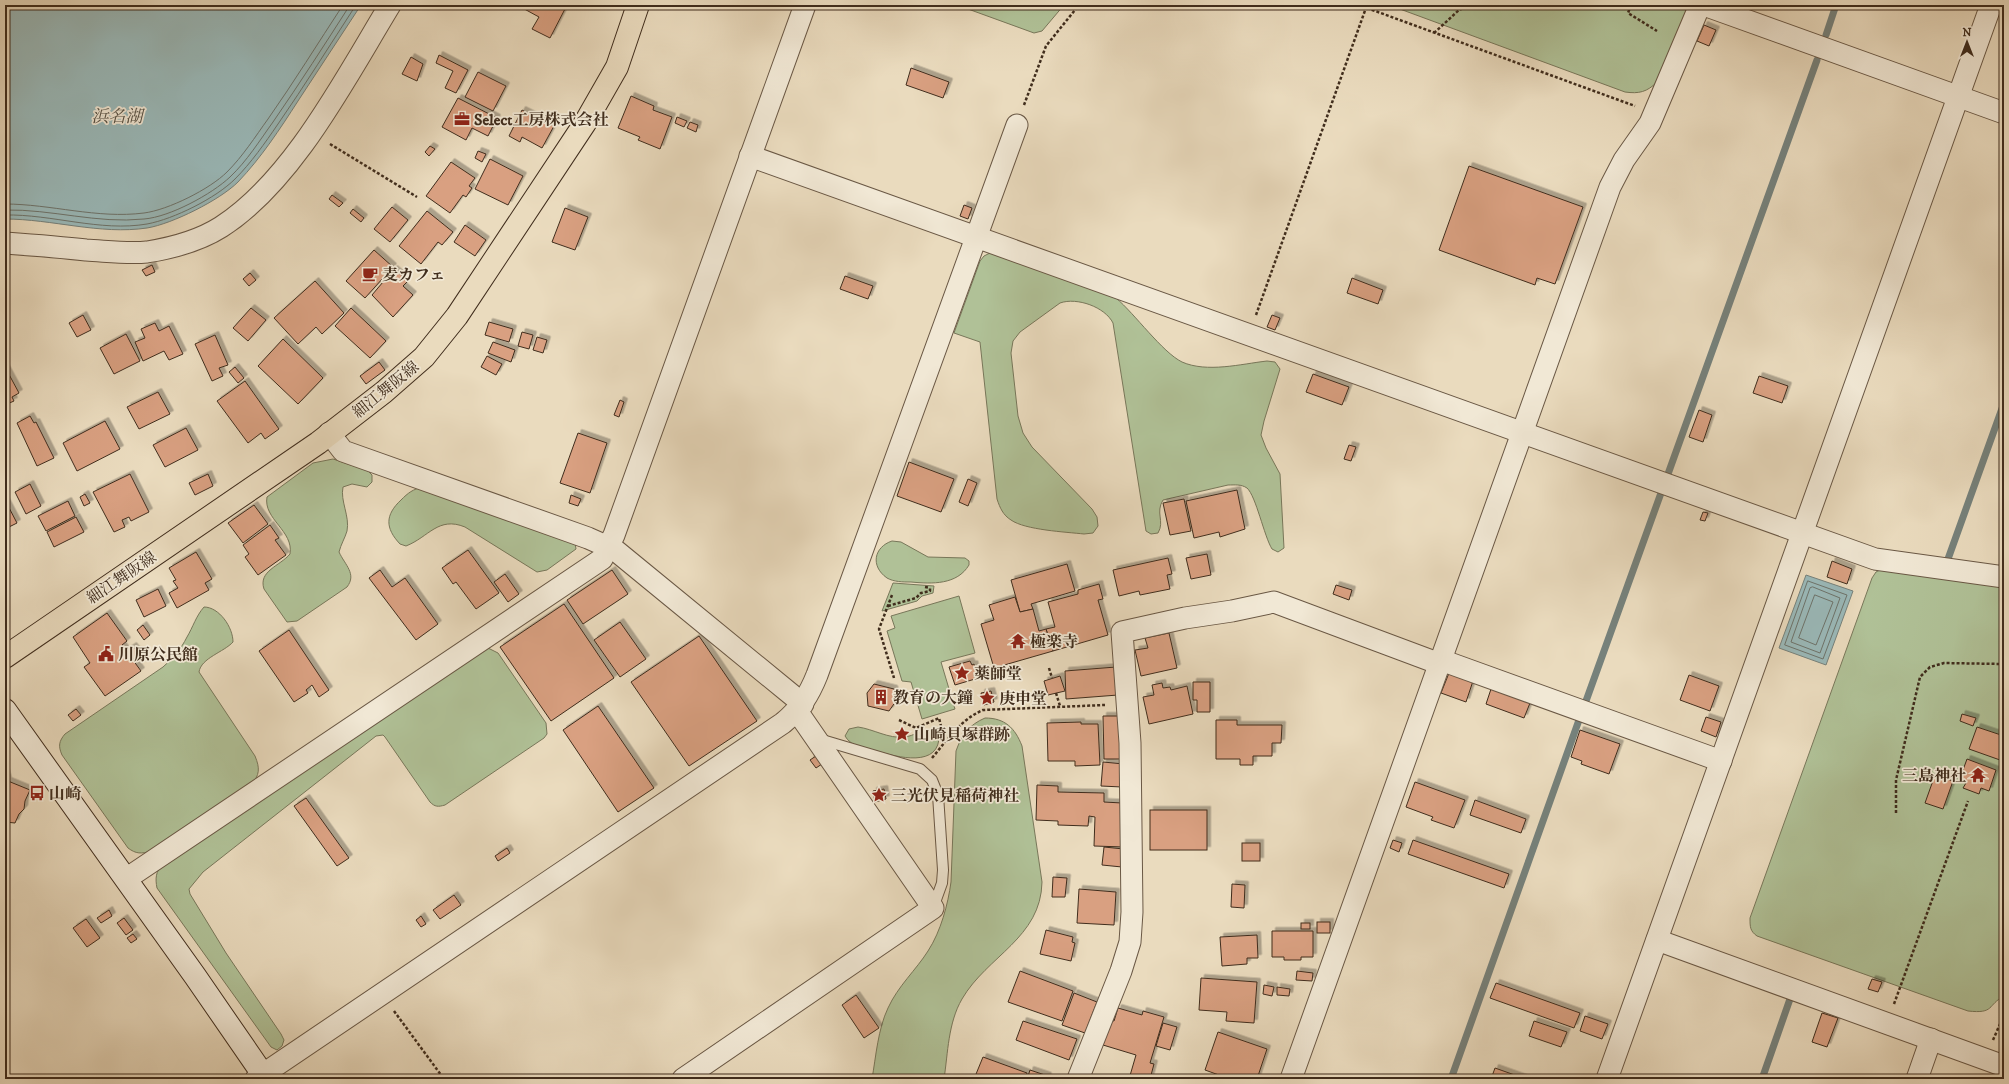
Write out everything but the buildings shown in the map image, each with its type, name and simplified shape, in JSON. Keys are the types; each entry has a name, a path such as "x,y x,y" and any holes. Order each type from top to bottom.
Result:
{"main road":[{"name":"細江舞阪線","path":"5,657 329,433 405,375 426,354 457,316 597,104 617,67 638,5"}],"street":[{"path":"5,243 119,253 145,252 171,247 196,239 220,227 241,212 261,194 311,132 390,5"},
{"path":"126,879 602,559 618,523 805,5"},
{"path":"1298,1077 1441,662 1610,187 1624,160 1650,123 1700,5"},
{"path":"1704,5 2004,113"},
{"path":"1607,1079 1960,97 1991,5"},
{"path":"5,710 126,879 262,1078 382,994 784,723 800,707 810,694 1017,125"},
{"path":"750,156 1875,559 2004,577"},
{"path":"329,433 343,451 581,536 615,550 800,707 815,738 933,908 683,1079"},
{"path":"1078,1079 1122,971 1130,942 1132,912 1130,743 1122,632 1185,618 1232,611 1274,602 1721,761"},
{"path":"1657,940 2004,1066"},
{"path":"1917,1079 1931,1039"}],"lane":[{"path":"815,738 922,770 932,780 938,795 943,870 942,883 933,908"}],"path":[{"path":"1017,125 1046,46 1079,5"},
{"path":"1434,33 1459,10 1470,5"},
{"path":"1631,5 1628,13 1657,31"},
{"path":"1249,335 1366,7 1654,114"},
{"path":"311,132 417,197"},
{"path":"888,606 916,598 921,593 930,591 930,588 925,588"},
{"path":"892,595 880,628 894,678"},
{"path":"1896,813 1896,780 1920,677 1930,667 1944,663 2004,664"},
{"path":"1049,668 1052,678"},
{"path":"1056,693 1060,706"},
{"path":"922,770 961,723 983,710 1128,704"},
{"path":"900,720 916,728 938,718 945,742"},
{"path":"1887,1024 1968,801"},
{"path":"382,994 444,1079"},
{"path":"1984,1058 2004,1015"}],"green space":[{"path":"957,5 1064,5 1042,31 1034,33"},
{"path":"1389,5 1690,5 1657,82 1642,92 1634,93 1625,92"},
{"path":"990,253 998,254 1116,298 1157,342 1182,362 1202,367 1224,367 1267,361 1275,362 1280,369 1261,435 1280,474 1284,548 1278,552 1272,549 1254,499 1247,488 1238,485 1228,485 1163,500 1160,509 1161,525 1158,533 1151,534 1146,531 1113,323 1104,312 1097,308 1082,302 1074,301 1060,303 1020,332 1013,341 1011,353 1018,416 1023,433 1032,447 1092,509 1097,517 1098,526 1093,533 1084,534 1057,531 1026,526 1011,520 1004,514 997,499 980,342 954,333 980,261 984,256"},
{"path":"333,459 367,470 372,475 372,482 367,487 352,484 343,487 342,492 348,525 339,552 349,570 351,578 350,582 347,587 297,621 287,622 264,589 263,583 267,573 290,554 288,538 269,512 267,497 313,463"},
{"path":"423,487 575,543 576,549 547,570 537,572 465,527 456,524 448,524 434,529 406,546 400,544 395,538 390,527 389,522 392,511 406,495 413,490"},
{"path":"892,541 901,542 928,557 965,558 969,561 969,565 964,572 958,576 943,582 902,582 893,580 887,578 882,573 876,563 878,552 886,544"},
{"path":"1882,569 2004,585 2004,996 1990,1008 1983,1011 1968,1011 1757,936 1750,926 1750,918 1872,578 1876,572"},
{"path":"893,583 934,586 933,593 922,596 917,601 882,611"},
{"path":"959,596 975,653 941,662 955,709 922,719 911,682 902,681 887,631 895,628 891,616"},
{"path":"204,607 215,610 220,614 231,630 233,642 208,659 201,667 199,672 255,756 258,764 258,775 251,785 152,851 142,853 136,852 128,848 62,755 60,741 65,734 167,664 182,645"},
{"path":"488,648 498,653 546,723 547,734 544,738 445,805 435,806 430,802 385,737 383,735 376,736 203,872 189,889 190,894 226,953 281,1034 284,1040 282,1046 277,1050 271,1047 157,888 156,878 158,870 162,864"},
{"path":"985,718 992,718 1008,725 1016,734 1022,746 1042,882 1039,901 1033,918 1023,932 985,970 973,984 957,1008 951,1028 944,1079 872,1079 880,1034 888,1008 897,992 933,943 943,917 951,882 956,751 961,740 970,727"},
{"path":"858,727 893,737 904,737 930,730 939,734 938,745 933,752 925,756 916,758 895,756 851,743 845,736 849,729"}],"water":[{"name":"浜名湖","path":"5,5 361,5 277,133 255,163 238,182 208,203 169,222 147,228 112,230 40,221 5,219"},
{"path":"1806,575 1853,591 1826,665 1779,648"}],"waterway":[{"path":"1826,35 1836,5"},
{"path":"1668,474 1817,60"},
{"path":"1948,559 2004,403"},
{"path":"1586,701 1661,493"},
{"path":"1451,1079 1579,720"},
{"path":"1762,1079 1790,999"}],"place":[{"name":"Select工房株式会社","path":"462,119"},
{"name":"麦カフェ","path":"370,274"},
{"name":"極楽寺","path":"1018,641"},
{"name":"川原公民館","path":"106,654"},
{"name":"薬師堂","path":"962,673"},
{"name":"教育の大鐘","path":"881,697"},
{"name":"庚申堂","path":"987,698"},
{"name":"山崎貝塚群跡","path":"902,734"},
{"name":"三島神社","path":"1978,775"},
{"name":"山崎","path":"37,793"},
{"name":"三光伏見稲荷神社","path":"879,795"}]}
